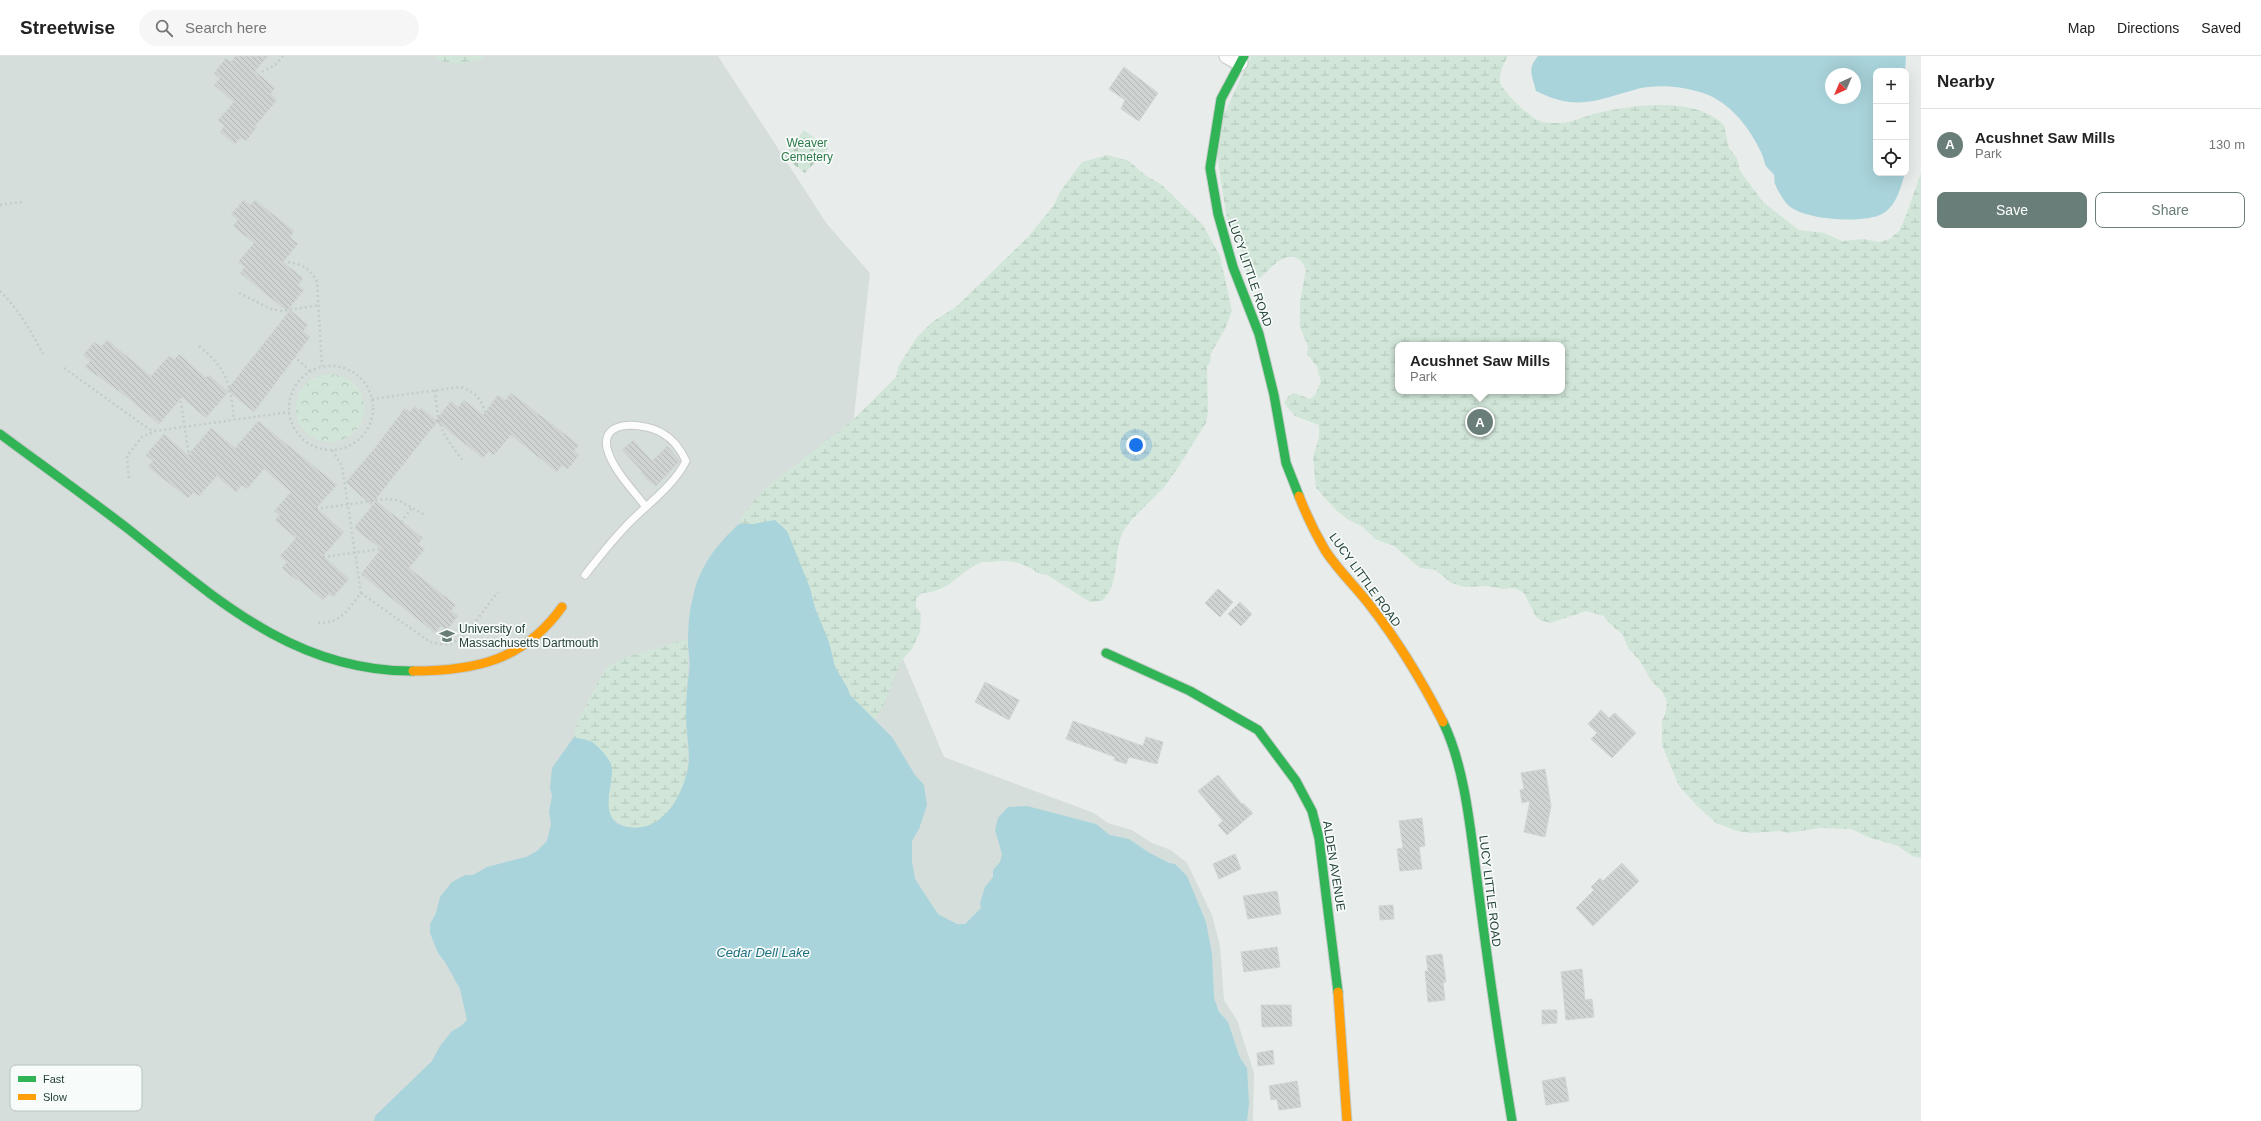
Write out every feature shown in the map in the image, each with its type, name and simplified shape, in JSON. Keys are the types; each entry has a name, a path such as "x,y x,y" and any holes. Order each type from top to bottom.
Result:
{"street":[{"name":"LUCY LITTLE ROAD","path":"1237,58 1221,100 1210,168 1218,214 1233,267 1259,334 1274,395 1286,463 1306,515 1326,551 1370,606 1408,660 1428,692 1452,740 1467,809 1498,1039 1512,1121"},
{"path":"0,434 263,630 316,654 353,665 386,670 427,672 494,662 522,650 540,634 562,607"},
{"name":"ALDEN AVENUE","path":"1106,653 1190,691 1258,730 1289,769 1306,799 1312,811 1319,838 1328,902 1342,1035 1347,1121"}],"lane":[{"path":"585,575 609,545 680,474 686,461 682,452 661,432 628,424 618,426 609,436 606,446 612,460 646,507"}],"path":[{"path":"262,72 278,62 283,56"},
{"path":"0,204 22,202"},
{"path":"288,262 304,265 312,272 317,282 320,305 322,366"},
{"path":"0,291 12,303 23,318 43,354"},
{"path":"239,293 271,309 282,311 320,305"},
{"path":"199,346 215,359 224,373 230,387 234,419"},
{"path":"294,356 310,371"},
{"path":"322,366 341,367 350,370 364,382 372,399 372,417 364,434 355,442 344,448 332,450 312,445 303,439 293,427 289,412 292,392 297,383 310,371 322,366"},
{"path":"64,368 149,429 155,431"},
{"path":"372,399 460,387 469,389 477,395 485,412"},
{"path":"435,390 438,421 443,435 464,462"},
{"path":"180,396 189,456"},
{"path":"129,478 127,456 142,437 155,431 289,412"},
{"path":"332,450 342,466 361,593 430,642 450,644 460,639 498,592"},
{"path":"316,509 385,499 398,500 425,515"},
{"path":"401,522 412,508"},
{"path":"323,557 355,551 382,549"},
{"path":"318,623 330,624 341,617 361,593"}],"shaded area":[{"name":"University of Massachusetts Dartmouth","path":"0,56 718,56 827,224 870,273 843,515 944,757 1094,813 1108,823 1132,830 1152,843 1171,850 1187,863 1212,915 1220,946 1224,1000 1237,1020 1254,1073 1253,1121 0,1121"}],"green space":[{"path":"435,56 485,56 474,61 460,64 445,62"},
{"path":"1251,56 1508,56 1503,65 1500,75 1500,82 1505,91 1522,108 1533,118 1540,121 1550,123 1567,122 1616,109 1649,105 1682,106 1698,110 1712,116 1724,125 1729,148 1737,158 1740,171 1763,202 1799,230 1824,233 1842,241 1863,239 1879,242 1890,239 1899,231 1921,173 1921,858 1912,856 1898,846 1868,837 1851,829 1820,828 1787,833 1781,831 1751,833 1737,831 1716,823 1698,807 1679,786 1662,745 1662,720 1665,715 1667,702 1662,691 1652,682 1640,661 1628,648 1623,635 1610,624 1604,616 1586,611 1550,623 1540,620 1535,615 1524,593 1515,588 1503,589 1486,586 1465,587 1451,583 1436,570 1420,568 1394,546 1375,539 1363,527 1347,519 1335,509 1316,488 1313,457 1319,437 1319,425 1295,416 1284,403 1289,395 1294,393 1310,399 1315,395 1321,382 1317,367 1307,354 1308,346 1300,327 1300,302 1306,269 1301,261 1295,257 1287,257 1277,262 1260,278 1249,274 1244,267 1243,256 1238,241 1228,226 1214,136"},
{"name":"Weaver Cemetery","path":"804,130 828,148 805,173 784,157"},
{"path":"1107,155 1129,161 1145,175 1162,185 1203,225 1220,256 1232,311 1225,329 1211,353 1210,363 1207,366 1208,411 1206,423 1164,487 1131,521 1123,532 1118,550 1112,586 1102,601 1090,602 1047,575 1038,573 1016,562 1007,561 981,562 947,586 932,592 922,593 916,599 916,607 921,613 920,632 912,649 901,661 884,704 874,721 850,695 835,667 829,642 815,608 810,588 775,520 753,524 739,524 742,517 761,492 853,420 896,377 899,365 917,337 932,322 956,307 1028,237 1054,205 1060,192 1082,162"},
{"path":"330,374 343,377 354,384 361,395 364,408 361,421 354,432 343,439 330,442 317,439 306,432 299,421 296,408 299,395 306,384 317,377"},
{"path":"682,640 688,641 686,716 688,755 684,783 676,802 664,816 648,826 631,828 622,825 610,815 608,786 611,769 574,737 576,727 597,684 608,667 625,658"}],"water":[{"path":"1538,56 1906,56 1905,68 1873,68 1873,176 1904,176 1900,190 1891,207 1887,211 1873,217 1848,220 1806,214 1796,210 1786,203 1775,184 1774,175 1766,166 1761,152 1751,134 1738,116 1722,102 1713,97 1683,88 1656,86 1640,88 1589,102 1569,102 1559,100 1536,91 1531,72 1532,65"},
{"name":"Cedar Dell Lake","path":"775,520 787,531 810,588 815,608 829,642 835,667 850,695 892,737 915,775 924,785 927,805 919,829 912,841 912,862 915,879 938,914 957,924 965,924 981,908 980,903 985,887 993,877 993,870 1000,862 1002,854 995,830 998,818 1008,807 1027,806 1096,824 1110,835 1129,839 1148,852 1169,863 1175,864 1187,876 1206,922 1212,954 1214,998 1219,1012 1228,1022 1240,1058 1247,1068 1249,1103 1247,1121 374,1121 375,1116 432,1061 440,1046 452,1031 461,1026 467,1020 460,989 445,962 438,953 430,933 430,924 436,913 440,897 452,882 465,875 473,875 487,867 526,857 537,851 547,841 551,824 549,812 552,796 550,788 552,768 574,737 592,742 602,751 610,762 612,778 609,808 611,816 617,823 628,827 640,827 651,824 660,819 675,801 685,779 689,762 686,717 690,665 688,631 696,586 704,566 716,548 739,524 753,524"}],"building":[{"path":"236,56 268,56 255,71 275,88 270,94 277,100 255,126 257,127 246,141 241,137 235,144 220,132 225,126 218,120 234,102 214,85 220,78 214,73 226,58 231,62"},
{"path":"1124,67 1158,93 1139,121 1121,109 1125,100 1109,89"},
{"path":"244,200 250,205 255,200 294,231 290,237 298,244 283,262 303,278 298,285 304,290 287,311 240,273 245,267 238,262 254,243 233,226 238,220 231,214"},
{"path":"290,310 308,325 303,331 310,337 254,412 227,390"},
{"path":"107,340 151,376 169,356 174,360 179,354 206,378 209,375 228,392 206,418 182,397 159,424 127,397 85,367 90,361 83,355 94,342 101,347"},
{"path":"511,393 579,445 574,451 579,455 568,469 562,465 557,472 511,435 494,455 489,451 483,458 437,422 371,505 346,482 374,449 405,408 410,412 415,406 419,410 421,408 436,420 451,401 458,407 464,400 483,415 498,395 505,400"},
{"path":"258,421 337,485 316,508 344,532 323,556 349,579 333,597 329,594 323,600 282,568 287,562 280,556 296,538 275,520 280,515 274,511 291,492 264,469 247,489 242,485 236,492 217,476 199,496 194,492 188,498 148,467 153,461 146,455 164,434 188,455 211,428 235,448"},
{"path":"633,440 652,461 667,446 680,461 655,487 622,450"},
{"path":"376,501 423,538 418,544 425,549 409,568 456,605 451,611 458,616 447,630 441,626 435,633 361,574 381,549 354,528"},
{"path":"1218,589 1233,602 1220,617 1205,603"},
{"path":"1240,602 1252,614 1241,626 1228,614"},
{"path":"985,682 1019,700 1009,720 975,702"},
{"path":"1601,710 1609,718 1615,713 1636,733 1612,758 1591,739 1597,733 1588,724"},
{"path":"1073,721 1143,746 1146,737 1163,742 1157,764 1129,757 1126,764 1114,760 1115,757 1066,739"},
{"path":"1545,769 1551,806 1545,837 1524,832 1530,801 1522,803 1520,790 1524,789 1521,773"},
{"path":"1218,775 1242,804 1243,803 1253,813 1227,835 1218,825 1223,821 1198,791"},
{"path":"1422,818 1425,846 1419,847 1422,869 1400,871 1397,849 1403,848 1399,821"},
{"path":"1235,854 1241,869 1219,879 1213,864"},
{"path":"1622,863 1639,881 1593,926 1576,908 1594,890 1591,887 1600,878 1603,881"},
{"path":"1277,891 1281,914 1248,919 1243,896"},
{"path":"1393,905 1394,919 1380,920 1379,906"},
{"path":"1277,947 1280,967 1244,972 1241,952"},
{"path":"1442,954 1446,982 1443,982 1445,1000 1428,1002 1425,971 1428,971 1426,956"},
{"path":"1582,969 1585,1000 1592,999 1594,1017 1566,1020 1561,972"},
{"path":"1261,1005 1291,1005 1292,1026 1262,1027"},
{"path":"1542,1010 1557,1010 1557,1023 1542,1024"},
{"path":"1273,1050 1274,1064 1258,1066 1257,1053"},
{"path":"1565,1077 1569,1101 1546,1105 1542,1081"},
{"path":"1297,1081 1301,1107 1279,1110 1277,1099 1271,1100 1269,1086"}],"traffic: fast":[{"path":"1244,56 1221,99 1210,168 1218,214 1233,267 1259,334 1274,395 1286,463 1299,496"},
{"path":"0,434 127,528 224,604 258,626 293,644 330,659 370,668 413,671"},
{"path":"1106,653 1190,691 1258,730 1296,781 1312,811 1319,838 1338,992"},
{"path":"1443,722 1451,740 1457,760 1470,825 1494,1004 1512,1121"}],"traffic: slow":[{"path":"1299,496 1325,550 1390,632 1427,691 1443,722"},
{"path":"413,671 458,668 478,665 497,659 515,651 532,639 547,625 562,607"},
{"path":"1338,992 1347,1121"}],"place":[{"name":"Acushnet Saw Mills","path":"1480,422"},
{"name":"University of Massachusetts Dartmouth","path":"447,636"}]}
